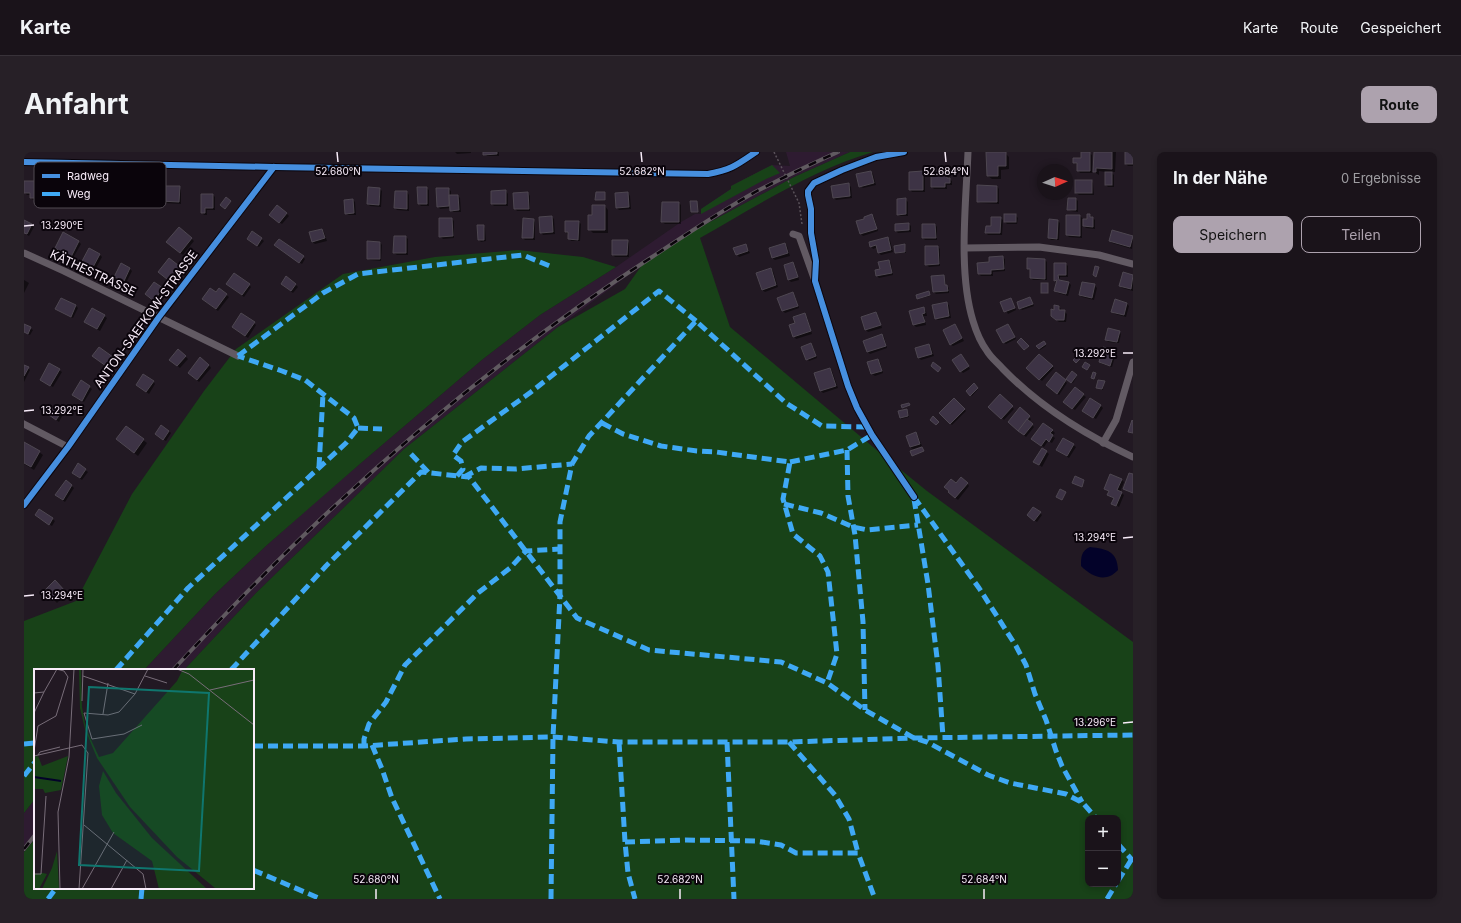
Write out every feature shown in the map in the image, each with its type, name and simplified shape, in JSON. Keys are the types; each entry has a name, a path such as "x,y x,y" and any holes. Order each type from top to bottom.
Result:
{"street":[{"path":"166,165 708,174 724,171 739,164 755,152"},
{"path":"815,281 816,261 811,233 811,209 808,191 814,183 842,170 878,157 904,152"},
{"path":"968,152 965,248 966,284 973,322 987,352 1018,384 1053,412 1102,443 1133,457"},
{"path":"24,162 34,162"},
{"name":"ANTON-SAEFKOW-STRASSE","path":"24,505 68,447 159,317 274,167"},
{"path":"793,234 800,236 848,386 857,408 872,435 914,497"},
{"path":"965,248 1039,247 1099,255 1133,264"},
{"name":"KÄTHESTRASSE","path":"24,253 238,356"},
{"path":"1102,443 1116,420 1133,362"},
{"path":"24,424 68,447"}],"path":[{"path":"774,153 794,192 798,190"}],"shaded area":[{"path":"786,152 850,152 794,177 695,230 642,265 558,327 404,449 256,593 185,669 145,669 215,594 267,545 483,359 540,315 616,267 681,222 695,214 701,214 701,209 731,189 731,186 772,165 790,166"},
{"path":"34,800 34,840 24,852 24,813"}],"green space":[{"path":"850,152 873,152 851,159 806,179 762,202 700,238 730,327 927,491 1133,642 1133,899 24,899 24,852 34,840 34,889 254,889 254,669 185,669 256,593 404,449 558,327 625,289 642,265 695,230 794,177"},
{"path":"772,165 780,173 701,214 701,209 731,189 731,186"},
{"path":"518,250 583,257 616,267 540,315 483,359 361,463 267,545 215,594 145,669 34,669 34,800 24,813 24,621 76,601 132,494 204,391 236,349 343,274 435,257"}],"water":[{"path":"1090,547 1110,552 1116,559 1118,570 1109,576 1099,577 1094,576 1085,570 1081,566 1081,557 1083,552"}],"building":[{"path":"483,152 497,152 497,154 483,155"},
{"path":"986,152 1006,152 1006,166 998,166 998,176 987,176"},
{"path":"1081,152 1090,152 1090,171 1077,171 1077,163 1073,163 1073,158 1081,158"},
{"path":"1094,152 1112,152 1112,169 1096,168 1096,172 1093,172"},
{"path":"1125,152 1133,152 1133,164 1125,164"},
{"path":"931,169 947,169 947,178 950,178 950,183 945,183 945,187 931,187"},
{"path":"871,171 874,183 859,187 856,174"},
{"path":"923,171 923,190 909,190 909,172"},
{"path":"1105,172 1112,172 1112,185 1105,185"},
{"path":"1075,180 1092,180 1092,193 1075,193"},
{"path":"24,181 34,181 34,198 30,198 30,193 24,193"},
{"path":"849,183 850,196 833,198 831,186"},
{"path":"977,185 997,186 997,202 977,202"},
{"path":"166,186 180,186 179,202 166,201"},
{"path":"368,187 380,188 379,205 367,204"},
{"path":"417,187 427,187 427,204 418,204"},
{"path":"436,188 449,188 449,206 437,207"},
{"path":"506,190 506,204 491,204 491,191"},
{"path":"395,191 407,191 407,209 394,208"},
{"path":"528,192 529,209 514,209 513,193"},
{"path":"596,192 605,192 605,200 595,200"},
{"path":"628,192 629,207 616,208 615,193"},
{"path":"201,194 213,194 213,208 205,208 205,213 201,213"},
{"path":"449,195 458,195 459,210 450,211"},
{"path":"226,197 231,201 225,209 220,205"},
{"path":"906,198 906,214 897,215 897,199"},
{"path":"1073,198 1076,198 1076,210 1067,210 1068,200 1073,200"},
{"path":"353,199 354,213 345,214 344,200"},
{"path":"690,201 697,201 698,212 691,212"},
{"path":"662,202 679,202 679,222 661,222"},
{"path":"277,205 287,213 279,223 269,215"},
{"path":"592,205 605,205 605,230 588,230 588,215 592,215"},
{"path":"872,214 877,229 860,234 856,221 864,219 864,217"},
{"path":"1004,214 1016,214 1016,222 1004,222"},
{"path":"1087,214 1090,214 1090,217 1093,217 1093,227 1083,226 1083,219 1087,219"},
{"path":"1066,215 1080,215 1080,236 1066,235"},
{"path":"552,216 553,232 540,233 539,217"},
{"path":"991,217 1001,217 1000,233 985,233 986,226 991,226"},
{"path":"439,218 452,218 453,236 439,237"},
{"path":"523,218 534,219 533,238 522,238"},
{"path":"1049,219 1058,220 1057,239 1048,238"},
{"path":"24,220 32,224 27,234 24,233"},
{"path":"565,221 579,221 578,240 568,239 568,232 565,232"},
{"path":"909,223 909,230 895,231 895,224"},
{"path":"922,224 935,224 936,238 922,238"},
{"path":"477,225 484,225 484,240 478,240"},
{"path":"179,227 192,238 180,253 166,242"},
{"path":"322,229 325,238 312,242 309,232"},
{"path":"1112,230 1133,236 1130,247 1109,241"},
{"path":"252,231 262,238 257,246 247,239"},
{"path":"63,232 79,241 71,257 55,248"},
{"path":"394,236 406,236 406,253 393,253"},
{"path":"888,237 891,250 878,253 876,245 870,247 869,242"},
{"path":"279,239 304,256 299,263 274,245"},
{"path":"612,240 628,240 627,255 612,255"},
{"path":"367,241 380,242 380,259 367,259"},
{"path":"785,243 788,253 772,258 769,248"},
{"path":"746,244 748,251 736,255 733,248"},
{"path":"905,244 905,252 895,253 894,246"},
{"path":"925,246 938,246 939,264 925,265"},
{"path":"89,248 100,254 92,269 81,263"},
{"path":"1003,256 1004,269 991,270 991,274 978,274 977,263 989,262 989,257"},
{"path":"169,258 183,269 172,283 158,272"},
{"path":"1027,258 1045,259 1045,279 1030,278 1030,269 1027,269"},
{"path":"889,260 892,273 876,276 875,270 880,269 878,262"},
{"path":"793,262 798,277 788,280 784,265"},
{"path":"121,263 130,268 124,281 114,277"},
{"path":"1054,263 1066,263 1066,275 1058,275 1059,280 1069,282 1066,294 1054,291 1057,280 1054,281"},
{"path":"1095,266 1099,267 1096,277 1093,275"},
{"path":"771,268 776,285 762,290 756,273"},
{"path":"1123,272 1133,275 1131,289 1119,286"},
{"path":"234,273 250,284 242,295 226,284"},
{"path":"944,275 945,285 947,285 948,291 933,292 931,276"},
{"path":"286,276 296,284 291,291 281,284"},
{"path":"154,282 163,288 154,301 145,294"},
{"path":"1082,282 1095,284 1092,298 1079,295"},
{"path":"1041,283 1048,283 1048,293 1041,293"},
{"path":"210,288 216,292 219,288 227,294 216,309 202,299"},
{"path":"929,291 930,295 917,299 916,295"},
{"path":"793,292 798,306 782,311 777,298"},
{"path":"1030,297 1033,304 1019,309 1017,302"},
{"path":"61,298 76,305 71,317 55,309"},
{"path":"1011,298 1015,308 1004,312 1000,302"},
{"path":"1115,299 1127,303 1124,315 1111,312"},
{"path":"947,302 949,316 935,319 932,305"},
{"path":"1054,305 1059,306 1059,310 1065,310 1064,320 1056,320 1051,316 1051,309 1054,310"},
{"path":"924,307 925,313 922,314 925,322 913,325 909,311"},
{"path":"92,308 105,315 97,329 84,322"},
{"path":"876,312 881,325 865,330 861,317"},
{"path":"241,313 255,322 245,336 232,327"},
{"path":"805,313 811,331 793,337 789,325 795,323 793,317"},
{"path":"24,324 31,327 28,334 24,332"},
{"path":"955,324 962,338 950,345 943,330"},
{"path":"1008,324 1015,337 1003,343 996,330"},
{"path":"1108,328 1120,331 1117,342 1105,340"},
{"path":"882,334 886,346 867,352 863,341"},
{"path":"1021,338 1029,346 1024,350 1017,342"},
{"path":"1044,341 1046,344 1039,349 1036,346"},
{"path":"811,343 816,356 806,360 801,347"},
{"path":"929,344 932,354 918,358 915,348"},
{"path":"99,347 113,357 106,366 92,356"},
{"path":"1103,347 1115,350 1110,366 1099,362"},
{"path":"178,349 186,356 177,366 169,360"},
{"path":"961,354 969,366 960,372 952,360"},
{"path":"1039,354 1053,366 1039,380 1026,368"},
{"path":"1077,356 1080,359 1076,363 1073,360"},
{"path":"200,357 209,365 197,380 188,373"},
{"path":"878,359 882,371 871,374 867,362"},
{"path":"933,362 941,368 938,372 931,366"},
{"path":"1085,362 1090,365 1087,370 1082,367"},
{"path":"49,363 60,369 50,386 40,380"},
{"path":"24,365 29,367 24,376"},
{"path":"830,368 836,386 820,391 814,373"},
{"path":"1072,371 1077,375 1071,383 1066,379"},
{"path":"1056,372 1066,380 1057,394 1046,385"},
{"path":"1093,372 1096,373 1094,379 1091,378"},
{"path":"143,374 154,381 146,392 136,385"},
{"path":"81,380 90,386 82,401 72,395"},
{"path":"1098,380 1105,381 1102,389 1096,388"},
{"path":"974,383 978,388 970,396 966,391"},
{"path":"1075,387 1084,394 1072,409 1063,402"},
{"path":"1000,394 1013,406 1001,419 988,407"},
{"path":"954,398 965,409 950,424 939,413"},
{"path":"1090,398 1101,405 1093,418 1082,411"},
{"path":"909,403 910,405 902,408 901,405"},
{"path":"54,406 62,411 56,420 49,415"},
{"path":"1020,407 1030,416 1018,431 1008,422"},
{"path":"907,409 908,416 900,418 898,411"},
{"path":"933,416 939,422 936,425 930,420"},
{"path":"1027,419 1033,424 1024,435 1018,431"},
{"path":"1132,420 1133,421 1133,433 1128,432"},
{"path":"1043,423 1053,430 1050,433 1053,435 1049,442 1046,439 1041,446 1031,439"},
{"path":"161,425 169,431 163,440 155,434"},
{"path":"126,426 144,439 134,453 116,439"},
{"path":"916,432 920,444 910,447 906,436"},
{"path":"1063,438 1074,444 1067,456 1056,450"},
{"path":"24,442 40,451 31,467 24,463"},
{"path":"922,447 924,451 912,456 910,451"},
{"path":"1042,448 1047,451 1039,465 1033,462"},
{"path":"78,463 86,469 80,478 72,473"},
{"path":"1129,473 1133,474 1133,493 1123,489"},
{"path":"1110,474 1122,479 1117,490 1122,492 1116,506 1111,504 1114,498 1107,495 1109,491 1104,489"},
{"path":"1075,476 1084,480 1082,487 1072,483"},
{"path":"961,477 968,483 955,498 944,487 951,479 956,483"},
{"path":"66,480 72,485 63,500 55,495"},
{"path":"1060,489 1066,492 1062,500 1056,497"},
{"path":"1033,507 1041,512 1034,521 1027,515"},
{"path":"39,509 53,518 49,525 35,515"},
{"path":"55,580 65,591 54,601 44,591"}],"railway":[{"path":"174,669 248,591 325,515 402,445 483,378 566,316 704,223 757,191 838,152"},
{"path":"24,849 34,836"}],"marked path":[{"path":"238,356 323,293 358,274 523,255 552,267"},
{"path":"457,476 463,469 461,461 453,455 462,442 531,392 659,291 696,321"},
{"path":"551,899 553,737 560,595 560,522 572,464 589,436 696,321 786,403 822,426 867,427"},
{"path":"117,669 188,588 346,443 358,428 354,418 305,380 238,356"},
{"path":"319,467 323,394"},
{"path":"602,423 623,434 661,446 790,462 783,499 793,534 820,556 828,572 837,654 827,683"},
{"path":"358,428 382,429"},
{"path":"790,462 847,450 872,435"},
{"path":"847,450 848,496 855,535 863,622 865,710"},
{"path":"411,454 429,473"},
{"path":"464,477 481,468 516,469 572,464"},
{"path":"232,669 326,566 421,472 469,477 577,618 649,650 781,662 827,683 865,710 914,738 927,742 988,775 1010,783 1066,794 1083,803 1093,815"},
{"path":"914,497 979,588 1016,646 1026,665 1035,694 1062,766 1082,802"},
{"path":"914,499 928,584 938,666 943,737"},
{"path":"784,504 821,513 853,527 868,530 918,525"},
{"path":"364,746 364,739 369,724 386,702 405,665 478,593 510,568 526,551 560,549"},
{"path":"254,746 364,746 466,739 553,737 619,742 789,742 914,738 1133,735"},
{"path":"619,742 628,873 635,899"},
{"path":"727,742 734,899"},
{"path":"789,742 835,795 849,819 858,853"},
{"path":"24,744 34,743"},
{"path":"372,745 392,798 440,899"},
{"path":"24,776 34,763"},
{"path":"625,842 685,840 755,841 781,845 796,853 858,853 875,899"},
{"path":"1121,847 1133,861"},
{"path":"1121,876 1133,857"},
{"path":"254,870 321,899"},
{"path":"1107,899 1114,887"},
{"path":"48,899 55,889"},
{"path":"141,899 142,889"}],"cycle path":[{"path":"166,165 708,174 723,171 734,166 756,152"},
{"path":"904,152 876,157 842,170 814,183 808,191 808,195 811,209 811,233 816,261 815,281 848,386 857,408 872,435 914,497"},
{"path":"24,162 34,162"},
{"path":"24,505 68,447 159,317 274,167"}]}
